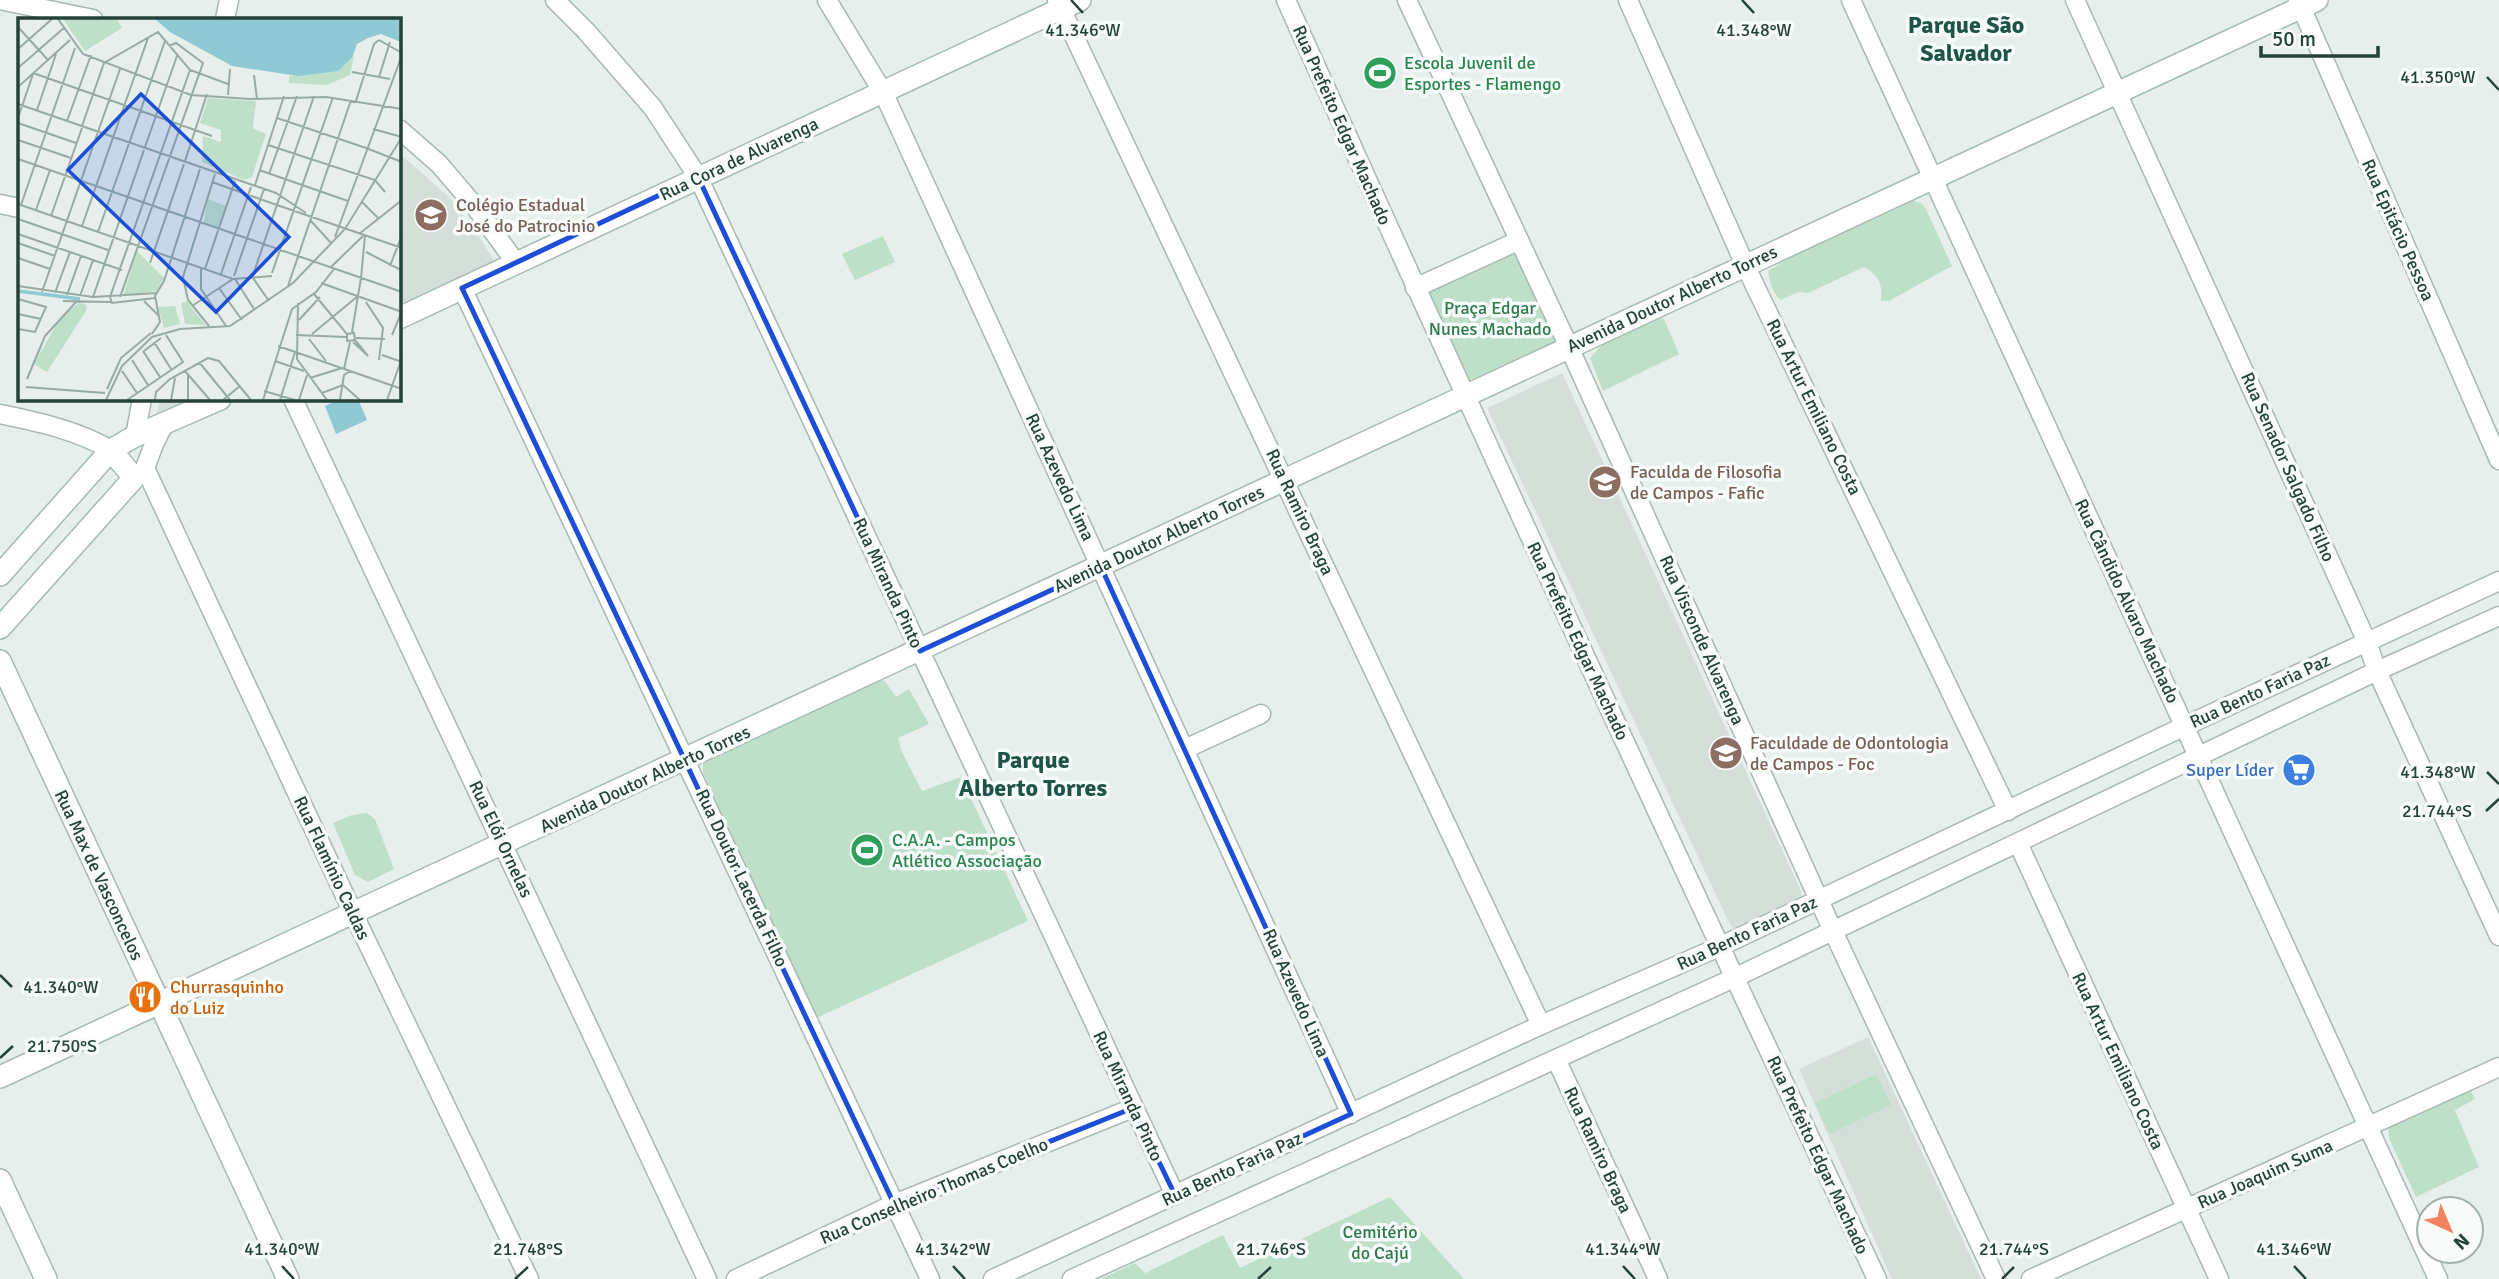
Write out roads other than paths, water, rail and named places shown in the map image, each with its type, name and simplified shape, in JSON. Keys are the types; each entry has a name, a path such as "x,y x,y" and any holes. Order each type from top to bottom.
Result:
{"main road":[{"name":"Rua Cora de Alvarenga","path":"401,317 884,93 1066,3"},
{"name":"Avenida Doutor Alberto Torres","path":"0,1077 354,915 1285,479 2119,93 2305,3"},
{"path":"0,575 111,450 135,436 215,401"},
{"path":"0,628 140,473 111,450"},
{"name":"Rua Max de Vasconcelos","path":"0,661 288,1279"},
{"path":"0,1180 46,1279"}],"street":[{"path":"0,0 88,18"},
{"path":"225,18 229,0"},
{"name":"Rua Miranda Pinto","path":"555,0 586,30 653,108 698,177 1175,1195"},
{"name":"Rua Azevedo Lima","path":"827,0 884,93 1350,1114"},
{"name":"Rua Prefeito Edgar Machado","path":"1286,0 1415,288 1719,947 1877,1279"},
{"name":"Rua Visconde Alvarenga","path":"1408,0 1833,931 1996,1279"},
{"name":"Rua Artur Emiliano Costa","path":"1628,0 1745,265 2007,811"},
{"name":"Rua Cândido Alvaro Machado","path":"1851,0 2438,1279"},
{"name":"Rua Senador Salgado Filho","path":"2076,0 2499,936"},
{"name":"Rua Ramiro Braga","path":"1066,3 1541,1025"},
{"name":"Rua Epitácio Pessoa","path":"2305,3 2499,460"},
{"path":"401,131 439,164 474,205 516,263"},
{"path":"0,204 18,208"},
{"path":"1415,288 1518,241"},
{"name":"Rua Doutor Lacerda Filho","path":"463,288 930,1279"},
{"path":"135,436 142,401"},
{"name":"Rua Elói Ornelas","path":"294,401 707,1279"},
{"path":"0,414 52,425 111,450"},
{"path":"140,473 165,422"},
{"name":"Rua Flamínio Caldas","path":"140,473 529,1279"},
{"name":"Rua Bento Faria Paz","path":"993,1279 1541,1025 1719,947 2185,726 2499,581"},
{"name":"Rua Bento Faria Paz","path":"1072,1279 1734,978 2377,671 2499,616"},
{"path":"1185,749 1261,715"},
{"name":"Rua Artur Emiliano Costa","path":"2018,843 2219,1279"},
{"name":"Rua Ramiro Braga","path":"1556,1059 1658,1279"},
{"name":"Rua Joaquim Suma","path":"2031,1279 2499,1067"},
{"name":"Rua Conselheiro Thomas Coelho","path":"736,1279 894,1204 1133,1108"}],"water":[{"path":"336,401 359,401 367,420 336,434 325,406"}],"place":[{"name":"Escola Juvenil de Esportes - Flamengo","path":"1380,73"},
{"name":"Colégio Estadual José do Patrocinio","path":"431,215"},
{"name":"Faculda de Filosofia de Campos - Fafic","path":"1605,482"},
{"name":"Faculdade de Odontologia de Campos - Foc","path":"1726,753"},
{"name":"Super Líder","path":"2299,770"},
{"name":"C.A.A. - Campos Atlético Associação","path":"867,850"},
{"name":"Churrasquinho do Luiz","path":"145,997"}],"district":[{"name":"Parque São Salvador","path":"1966,39"},
{"name":"Parque Alberto Torres","path":"1033,774"}],"park label":[{"name":"Praça Edgar Nunes Machado","path":"1490,318"},
{"name":"Cemitério do Cajú","path":"1380,1242"}]}
